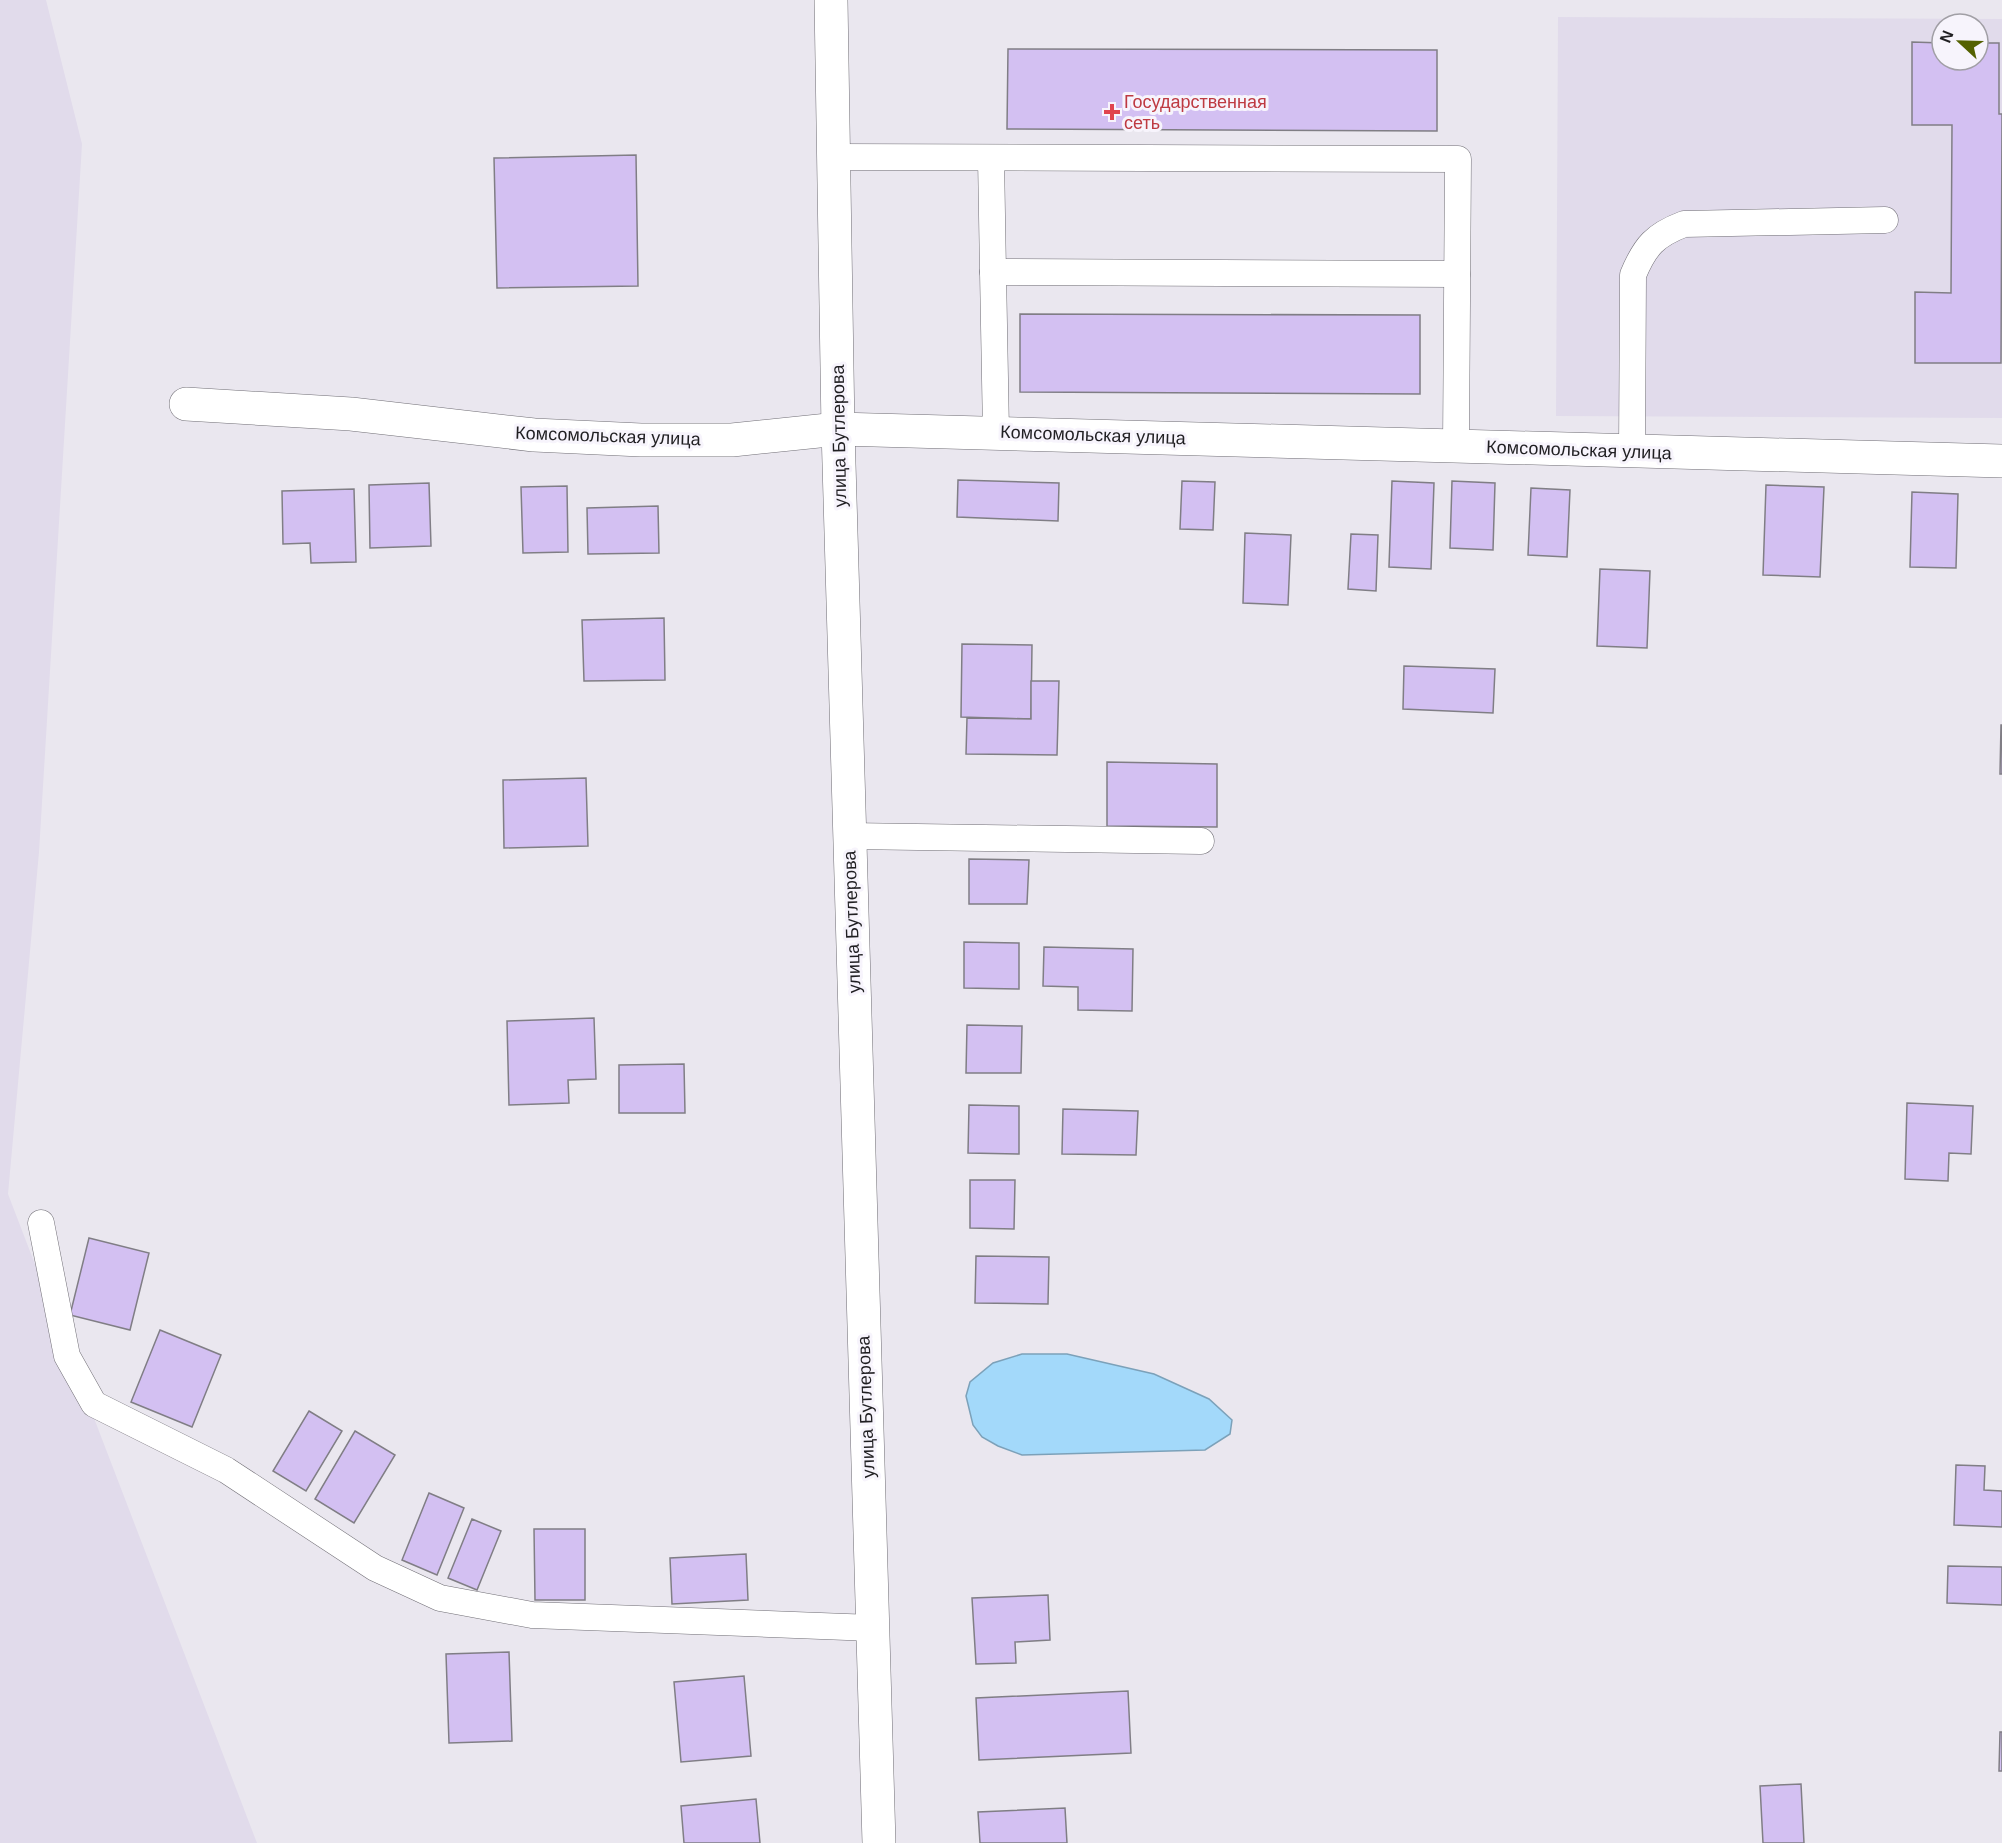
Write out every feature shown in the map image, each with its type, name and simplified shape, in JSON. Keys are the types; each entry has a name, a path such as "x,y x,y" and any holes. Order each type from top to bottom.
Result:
{"street":[{"name":"улица Бутлерова","path":"831,0 838,429 879,1843"},
{"name":"Комсомольская улица","path":"186,404 351,414 534,435 641,440 732,440 838,429 2002,461"}],"lane":[{"path":"833,157 1458,159 1456,446"},
{"path":"991,158 996,432"},
{"path":"1632,451 1633,275 1643,252 1664,232 1684,224 1886,220"},
{"path":"993,272 1457,274"},
{"path":"850,836 1201,841"},
{"path":"41,1223 67,1356 93,1404 226,1470 375,1568 440,1598 532,1615 873,1628"}],"shaded area":[{"path":"0,0 46,0 82,144 39,852 8,1194 257,1843 0,1843"},
{"path":"1558,17 1930,19 1930,72 1990,72 1990,19 2002,19 2002,418 1556,416"}],"water":[{"path":"1022,1354 1067,1354 1154,1374 1209,1399 1232,1420 1230,1434 1205,1450 1022,1455 998,1446 982,1437 973,1425 966,1396 970,1382 993,1363"}],"building":[{"path":"1912,42 1930,43 1930,72 1990,72 1990,43 1999,43 1999,114 2002,114 2001,363 1915,363 1915,292 1951,293 1952,125 1912,125"},
{"path":"1008,49 1437,50 1437,131 1007,129"},
{"path":"636,155 638,286 497,288 494,158"},
{"path":"1020,314 1420,315 1420,394 1020,392"},
{"path":"958,480 1059,483 1058,521 957,517"},
{"path":"1182,481 1215,482 1213,530 1180,529"},
{"path":"1392,481 1434,483 1431,569 1389,567"},
{"path":"1452,481 1495,483 1493,550 1450,548"},
{"path":"429,483 431,546 370,548 369,485"},
{"path":"1766,485 1824,487 1820,577 1763,575"},
{"path":"567,486 568,552 523,553 521,487"},
{"path":"1531,488 1570,490 1567,557 1528,555"},
{"path":"354,489 356,562 311,563 310,543 283,544 282,491"},
{"path":"1912,492 1958,494 1956,568 1910,567"},
{"path":"658,506 659,553 588,554 587,508"},
{"path":"1245,533 1291,535 1288,605 1243,603"},
{"path":"1351,534 1378,535 1376,591 1348,589"},
{"path":"1600,569 1650,571 1647,648 1597,646"},
{"path":"664,618 665,680 584,681 582,620"},
{"path":"962,644 1032,645 1031,719 961,717"},
{"path":"1404,666 1495,669 1493,713 1403,709"},
{"path":"1031,681 1059,681 1057,755 966,754 967,718 1031,719"},
{"path":"2001,725 2002,774 2000,774"},
{"path":"1107,762 1217,764 1217,827 1107,826"},
{"path":"586,778 588,846 504,848 503,780"},
{"path":"969,859 1029,860 1027,904 969,904"},
{"path":"964,942 1019,943 1019,989 964,988"},
{"path":"1044,947 1133,949 1132,1011 1078,1010 1078,987 1043,986"},
{"path":"594,1018 596,1079 568,1080 569,1103 509,1105 507,1021"},
{"path":"967,1025 1022,1026 1021,1073 966,1073"},
{"path":"684,1064 685,1113 619,1113 619,1065"},
{"path":"1907,1103 1973,1106 1971,1154 1949,1153 1948,1181 1905,1179"},
{"path":"969,1105 1019,1106 1019,1154 968,1153"},
{"path":"1063,1109 1138,1111 1136,1155 1062,1154"},
{"path":"970,1180 1015,1180 1014,1229 970,1228"},
{"path":"89,1238 149,1253 130,1330 70,1315"},
{"path":"976,1256 1049,1257 1048,1304 975,1303"},
{"path":"160,1330 221,1355 192,1427 131,1402"},
{"path":"309,1411 342,1431 306,1491 273,1471"},
{"path":"355,1431 395,1455 354,1523 315,1499"},
{"path":"1956,1465 1985,1466 1984,1490 2002,1491 2002,1527 1954,1525"},
{"path":"429,1493 464,1508 437,1575 402,1560"},
{"path":"472,1519 501,1531 477,1590 448,1578"},
{"path":"534,1529 585,1529 585,1600 535,1600"},
{"path":"746,1554 748,1600 672,1604 670,1558"},
{"path":"1948,1566 2002,1567 2002,1605 1947,1603"},
{"path":"1048,1595 1050,1640 1015,1642 1016,1663 976,1664 972,1598"},
{"path":"509,1652 512,1741 449,1743 446,1654"},
{"path":"744,1676 751,1756 681,1762 674,1682"},
{"path":"1128,1691 1131,1753 979,1760 976,1698"},
{"path":"2000,1732 2002,1732 2002,1771 1999,1771"},
{"path":"1801,1784 1804,1843 1763,1843 1760,1786"},
{"path":"756,1799 760,1843 684,1843 681,1806"},
{"path":"1065,1808 1067,1843 980,1843 978,1812"}],"place":[{"name":"Государственная сеть","path":"1112,112"}]}
